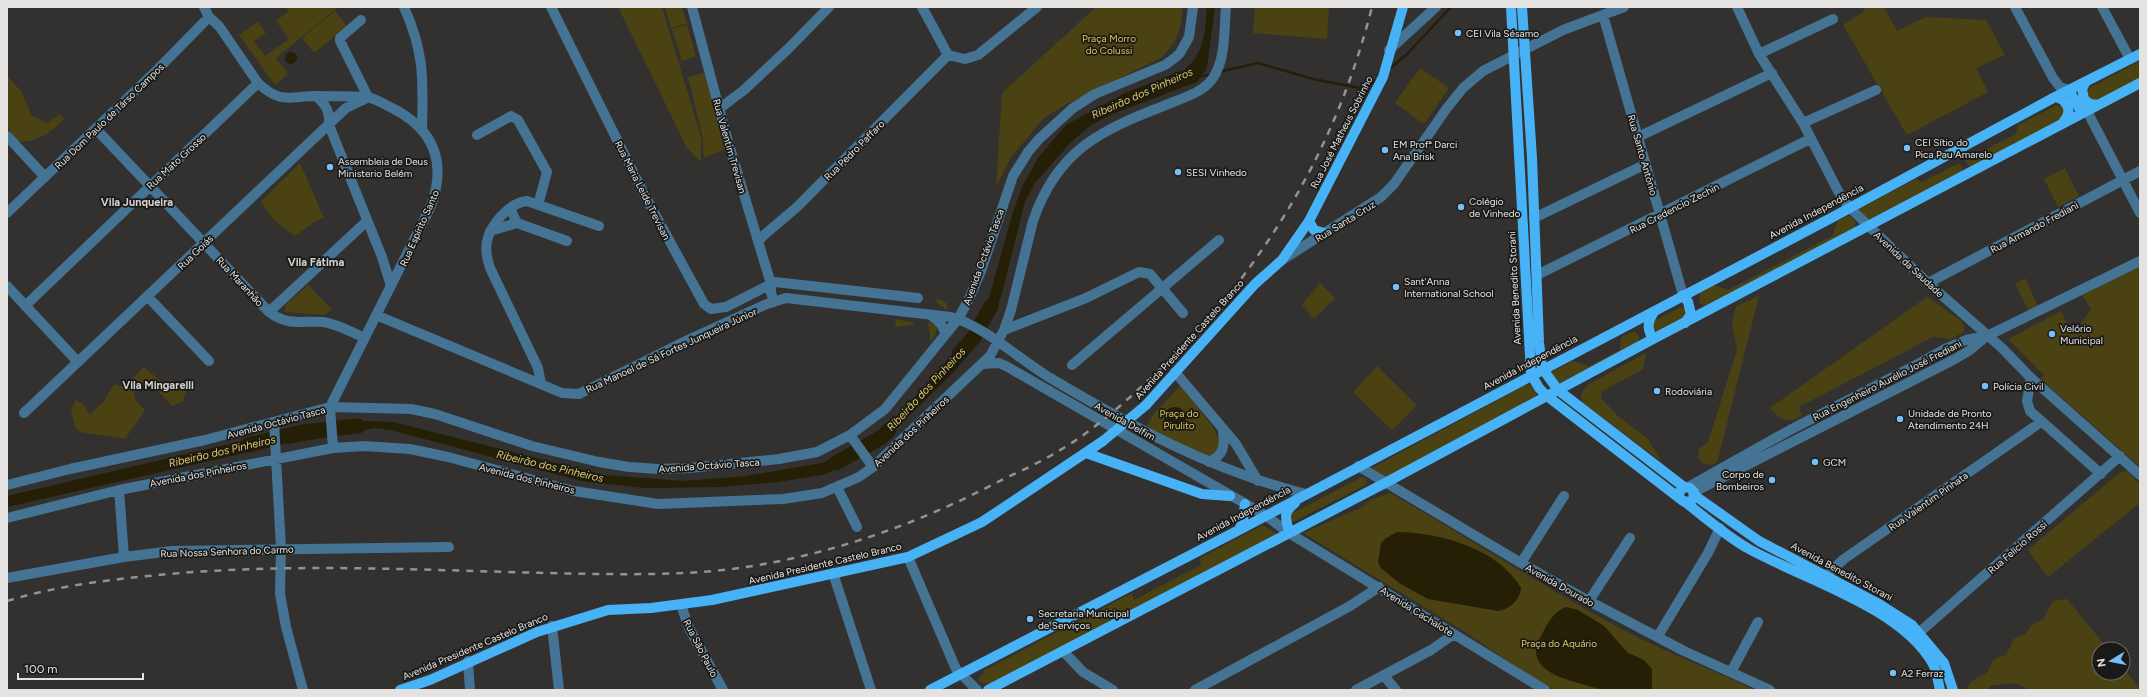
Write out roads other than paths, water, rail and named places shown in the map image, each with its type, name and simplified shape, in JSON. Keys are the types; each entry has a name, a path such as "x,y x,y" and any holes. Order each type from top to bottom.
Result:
{"main road":[{"name":"Rua José Matheus Sobrinho","path":"1282,260 1310,221 1383,77 1403,7"},
{"name":"Avenida Benedito Storani","path":"1511,7 1515,54 1531,374 1539,388 1547,396 1720,528 1728,536 1750,549 1876,611 1903,629 1916,635 1934,665 1940,690"},
{"name":"Avenida Benedito Storani","path":"1522,7 1537,275 1539,342 1542,368 1558,390 1759,541 1826,575 1901,617 1916,635 1944,662 1953,690"},
{"name":"Avenida Independência","path":"930,690 1238,530 1542,368 1657,310 2055,97 2140,54"},
{"path":"988,690 1387,482 1653,339 2140,82"},
{"path":"2085,83 2082,89 2084,99 2090,104 2098,105"},
{"path":"2069,90 2079,108 2087,111"},
{"path":"2055,97 2064,100 2068,106 2069,114 2064,121"},
{"path":"1523,224 1534,218"},
{"path":"1310,221 1314,230 1324,233"},
{"name":"Avenida Presidente Castelo Branco","path":"400,690 430,680 468,661 552,626 608,610 681,604 750,593 908,557 982,522 1103,441 1146,405 1238,305 1255,284 1282,260"},
{"path":"1526,281 1537,275"},
{"path":"1683,295 1688,302 1691,314 1685,323"},
{"path":"1653,339 1649,331 1648,322 1657,310"},
{"path":"1086,453 1202,494 1230,496"},
{"path":"1690,490 1690,502 1682,500 1680,491 1690,490"},
{"path":"1289,533 1286,511 1306,494"},
{"path":"1238,530 1243,520 1244,504"}],"street":[{"path":"204,7 208,17"},
{"path":"404,7 413,26 421,53 423,74 422,130"},
{"name":"Rua Maria Leide Trevisan","path":"552,7 642,189 704,304 712,309 726,307 771,284"},
{"name":"Rua Valentim Trevisan","path":"692,7 771,284 771,293 774,302"},
{"path":"720,108 744,90 789,48 829,7"},
{"path":"922,7 948,55 965,59 978,54 1037,7"},
{"name":"Avenida Octávio Tasca","path":"7,485 70,469 205,440 330,407 411,409 435,414 532,446 599,462 658,469 704,467 817,452 850,435 885,409 946,334 962,320 1013,176 1028,152 1049,127 1081,103 1110,87 1165,65 1176,57 1189,37 1193,7"},
{"name":"Avenida dos Pinheiros","path":"7,518 119,490 332,443 410,449 448,457 567,489 658,504 783,499 811,496 837,487 872,466 983,364 998,343 1004,330 1039,204 1049,184 1067,160 1092,140 1112,127 1192,94 1212,78 1218,67 1226,7"},
{"path":"1390,50 1436,7"},
{"name":"Rua Santa Cruz","path":"1282,260 1381,197 1394,184 1463,88 1483,71 1563,30 1624,7"},
{"name":"Avenida da Saudade","path":"1737,7 1759,54 1802,123 1849,207 1928,283 2002,348 2031,378 2140,475"},
{"path":"2015,7 2053,78 2060,87 2069,90"},
{"path":"2102,7 2130,59"},
{"name":"Rua Santo Antônio","path":"1603,14 1683,295"},
{"name":"Rua Espírito Santo","path":"208,17 218,26 258,84 271,94 286,98 316,96 368,97 399,112 422,130 434,152 439,168 438,188 401,268 330,407"},
{"name":"Rua Dom Paulo de Társo Campos","path":"7,212 96,129 208,17"},
{"path":"1759,54 1833,19"},
{"path":"361,20 340,38 340,41 368,97"},
{"name":"Rua Pedro Paffaro","path":"758,242 803,201 948,55"},
{"path":"1638,137 1772,73"},
{"name":"Rua Mato Grosso","path":"26,306 150,185 258,84"},
{"path":"1802,123 1876,90"},
{"path":"316,96 326,104 329,125 382,257 391,286"},
{"name":"Rua Goiás","path":"24,413 346,108 368,97"},
{"path":"2087,111 2140,213"},
{"path":"477,135 511,116 518,120 547,172 538,205"},
{"name":"Rua Maranhão","path":"96,129 269,312 280,320 290,322 323,322 337,325 364,338"},
{"path":"7,136 45,177"},
{"name":"Rua Credencio Zechin","path":"1537,275 1810,139"},
{"path":"1534,218 1646,164"},
{"name":"Rua Armando Frediani","path":"1928,283 2140,171"},
{"path":"541,384 534,360 490,268 486,256 486,242 490,230 510,208 522,202 538,205 599,226"},
{"path":"510,208 517,223"},
{"path":"269,312 367,221"},
{"path":"490,230 517,223 567,241"},
{"path":"1072,365 1219,240"},
{"path":"382,257 401,268"},
{"path":"1987,336 2140,261"},
{"path":"1004,330 1086,298 1139,272 1150,274 1183,313"},
{"path":"771,284 787,283 918,298"},
{"path":"7,286 78,362"},
{"path":"148,297 209,361"},
{"name":"Rua Manoel de Sá Fortes Junqueira Júnior","path":"376,315 562,393 579,394 690,339 774,302 794,298 962,320"},
{"path":"931,315 941,324 946,334"},
{"name":"Avenida Delfim","path":"962,320 1035,368 1155,438 1209,462 1258,481 1282,489 1306,494"},
{"name":"Rua Engenheiro Aurélio José Frediani","path":"1690,490 1790,430 1947,348 1966,340 1987,336"},
{"name":"Rua Engenheiro Aurélio José Frediani","path":"1690,490 1924,375 1970,350 1987,336"},
{"path":"527,378 534,360"},
{"name":"Avenida Delfim","path":"983,364 999,363 1006,366 1265,515"},
{"path":"1918,364 1924,375"},
{"path":"1175,372 1223,431 1236,444 1258,481"},
{"path":"2031,378 2028,406 2030,411 2100,474"},
{"path":"330,407 329,418 332,443"},
{"path":"274,422 281,548 280,594 286,627 302,690"},
{"name":"Rua Valentim Pinhata","path":"1818,583 1844,559 2041,422"},
{"path":"1209,462 1223,452 1223,431"},
{"path":"850,435 872,466"},
{"name":"Rua Felício Rossi","path":"1916,635 2120,456"},
{"name":"Avenida Dourado","path":"1358,466 1521,563 1589,601 1684,651 1770,690"},
{"path":"837,487 857,527"},
{"path":"119,490 124,557"},
{"path":"1521,563 1564,496"},
{"name":"Avenida Cachalote","path":"1265,515 1289,533 1379,586 1542,689"},
{"path":"1658,636 1708,553 1720,528"},
{"path":"1708,553 1728,536"},
{"path":"1589,601 1630,538"},
{"name":"Rua Nossa Senhora do Carmo","path":"7,578 124,557 172,551 281,548 449,547"},
{"path":"908,557 960,674 977,690"},
{"path":"833,573 871,690"},
{"path":"1195,690 1350,606 1379,586"},
{"name":"Rua São Paulo","path":"681,604 690,628 723,690"},
{"path":"1731,672 1758,622"},
{"path":"552,626 559,690"},
{"path":"1356,690 1431,650 1454,634"},
{"path":"1062,651 1083,672 1114,690"},
{"path":"468,661 470,690"},
{"path":"1384,676 1396,690"}],"water":[{"path":"1207,7 1215,7 1207,68 1197,82 1115,113 1091,125 1071,142 1035,183 1025,202 1001,297 988,326 975,319 987,305 1012,215 1022,187 1038,158 1066,125 1125,93 1184,70 1196,56 1203,42"},
{"path":"293,52 296,53 296,63 289,64 286,63 285,56 286,53"},
{"path":"969,336 977,344 954,372 876,448 869,440 896,418"},
{"path":"1175,407 1183,410 1186,418 1183,426 1175,429 1167,426 1164,418 1167,410"},
{"path":"366,421 393,422 604,475 682,481 746,476 822,463 850,448 856,459 826,474 778,482 721,487 645,488 581,481 391,430 375,428 340,435 337,424"},
{"path":"326,424 328,437 286,444 286,432"},
{"path":"268,435 267,448 7,507 7,496"},
{"path":"1397,532 1414,533 1449,540 1466,545 1483,553 1511,574 1521,588 1519,596 1510,606 1498,611 1428,599 1399,583 1381,568 1378,562 1381,543 1386,538"},
{"path":"1567,607 1578,610 1604,626 1628,653 1644,660 1652,669 1652,690 1603,690 1563,678 1546,669 1540,663 1537,656 1537,647 1551,618 1558,611"}],"waterway":[{"path":"1388,70 1406,55 1451,7"},
{"path":"1219,72 1258,63 1313,79 1365,89 1377,80"},
{"path":"1198,77 1212,74"},
{"name":"Ribeirão dos Pinheiros","path":"959,354 974,337 991,306"},
{"name":"Ribeirão dos Pinheiros","path":"248,445 302,432 358,426"},
{"name":"Ribeirão dos Pinheiros","path":"836,463 882,437 889,430"}],"railway":[{"path":"7,601 27,595 87,583 169,574 216,571 357,568 633,574 686,573 724,570 763,564 839,546 913,521 949,506 1039,462 1083,435 1130,397 1183,348 1206,324 1264,247 1303,183 1336,116 1361,45 1372,7"}],"place":[{"name":"CEI Vila Sésamo","path":"1458,33"},
{"name":"CEI Sítio do Pica Pau Amarelo","path":"1907,148"},
{"name":"EM Profª Darci Ana Brisk","path":"1385,150"},
{"name":"Assembleia de Deus Ministerio Belém","path":"330,167"},
{"name":"SESI Vinhedo","path":"1178,172"},
{"name":"Colégio de Vinhedo","path":"1461,207"},
{"name":"Sant'Anna International School","path":"1396,287"},
{"name":"Velório Municipal","path":"2052,334"},
{"name":"Polícia Civil","path":"1985,386"},
{"name":"Rodoviária","path":"1657,391"},
{"name":"Unidade de Pronto Atendimento 24H","path":"1900,419"},
{"name":"GCM","path":"1815,462"},
{"name":"Corpo de Bombeiros","path":"1772,480"},
{"name":"Secretaria Municipal de Serviços","path":"1030,619"},
{"name":"A2 Ferraz","path":"1893,673"}],"district":[{"name":"Vila Junqueira","path":"137,202"},
{"name":"Vila Fátima","path":"316,262"},
{"name":"Vila Mingarelli","path":"158,385"}],"park label":[{"name":"Praça Morro do Colussi","path":"1109,44"},
{"name":"Praça do Pirulito","path":"1179,418"},
{"name":"Praça do Aquário","path":"1559,643"}]}
